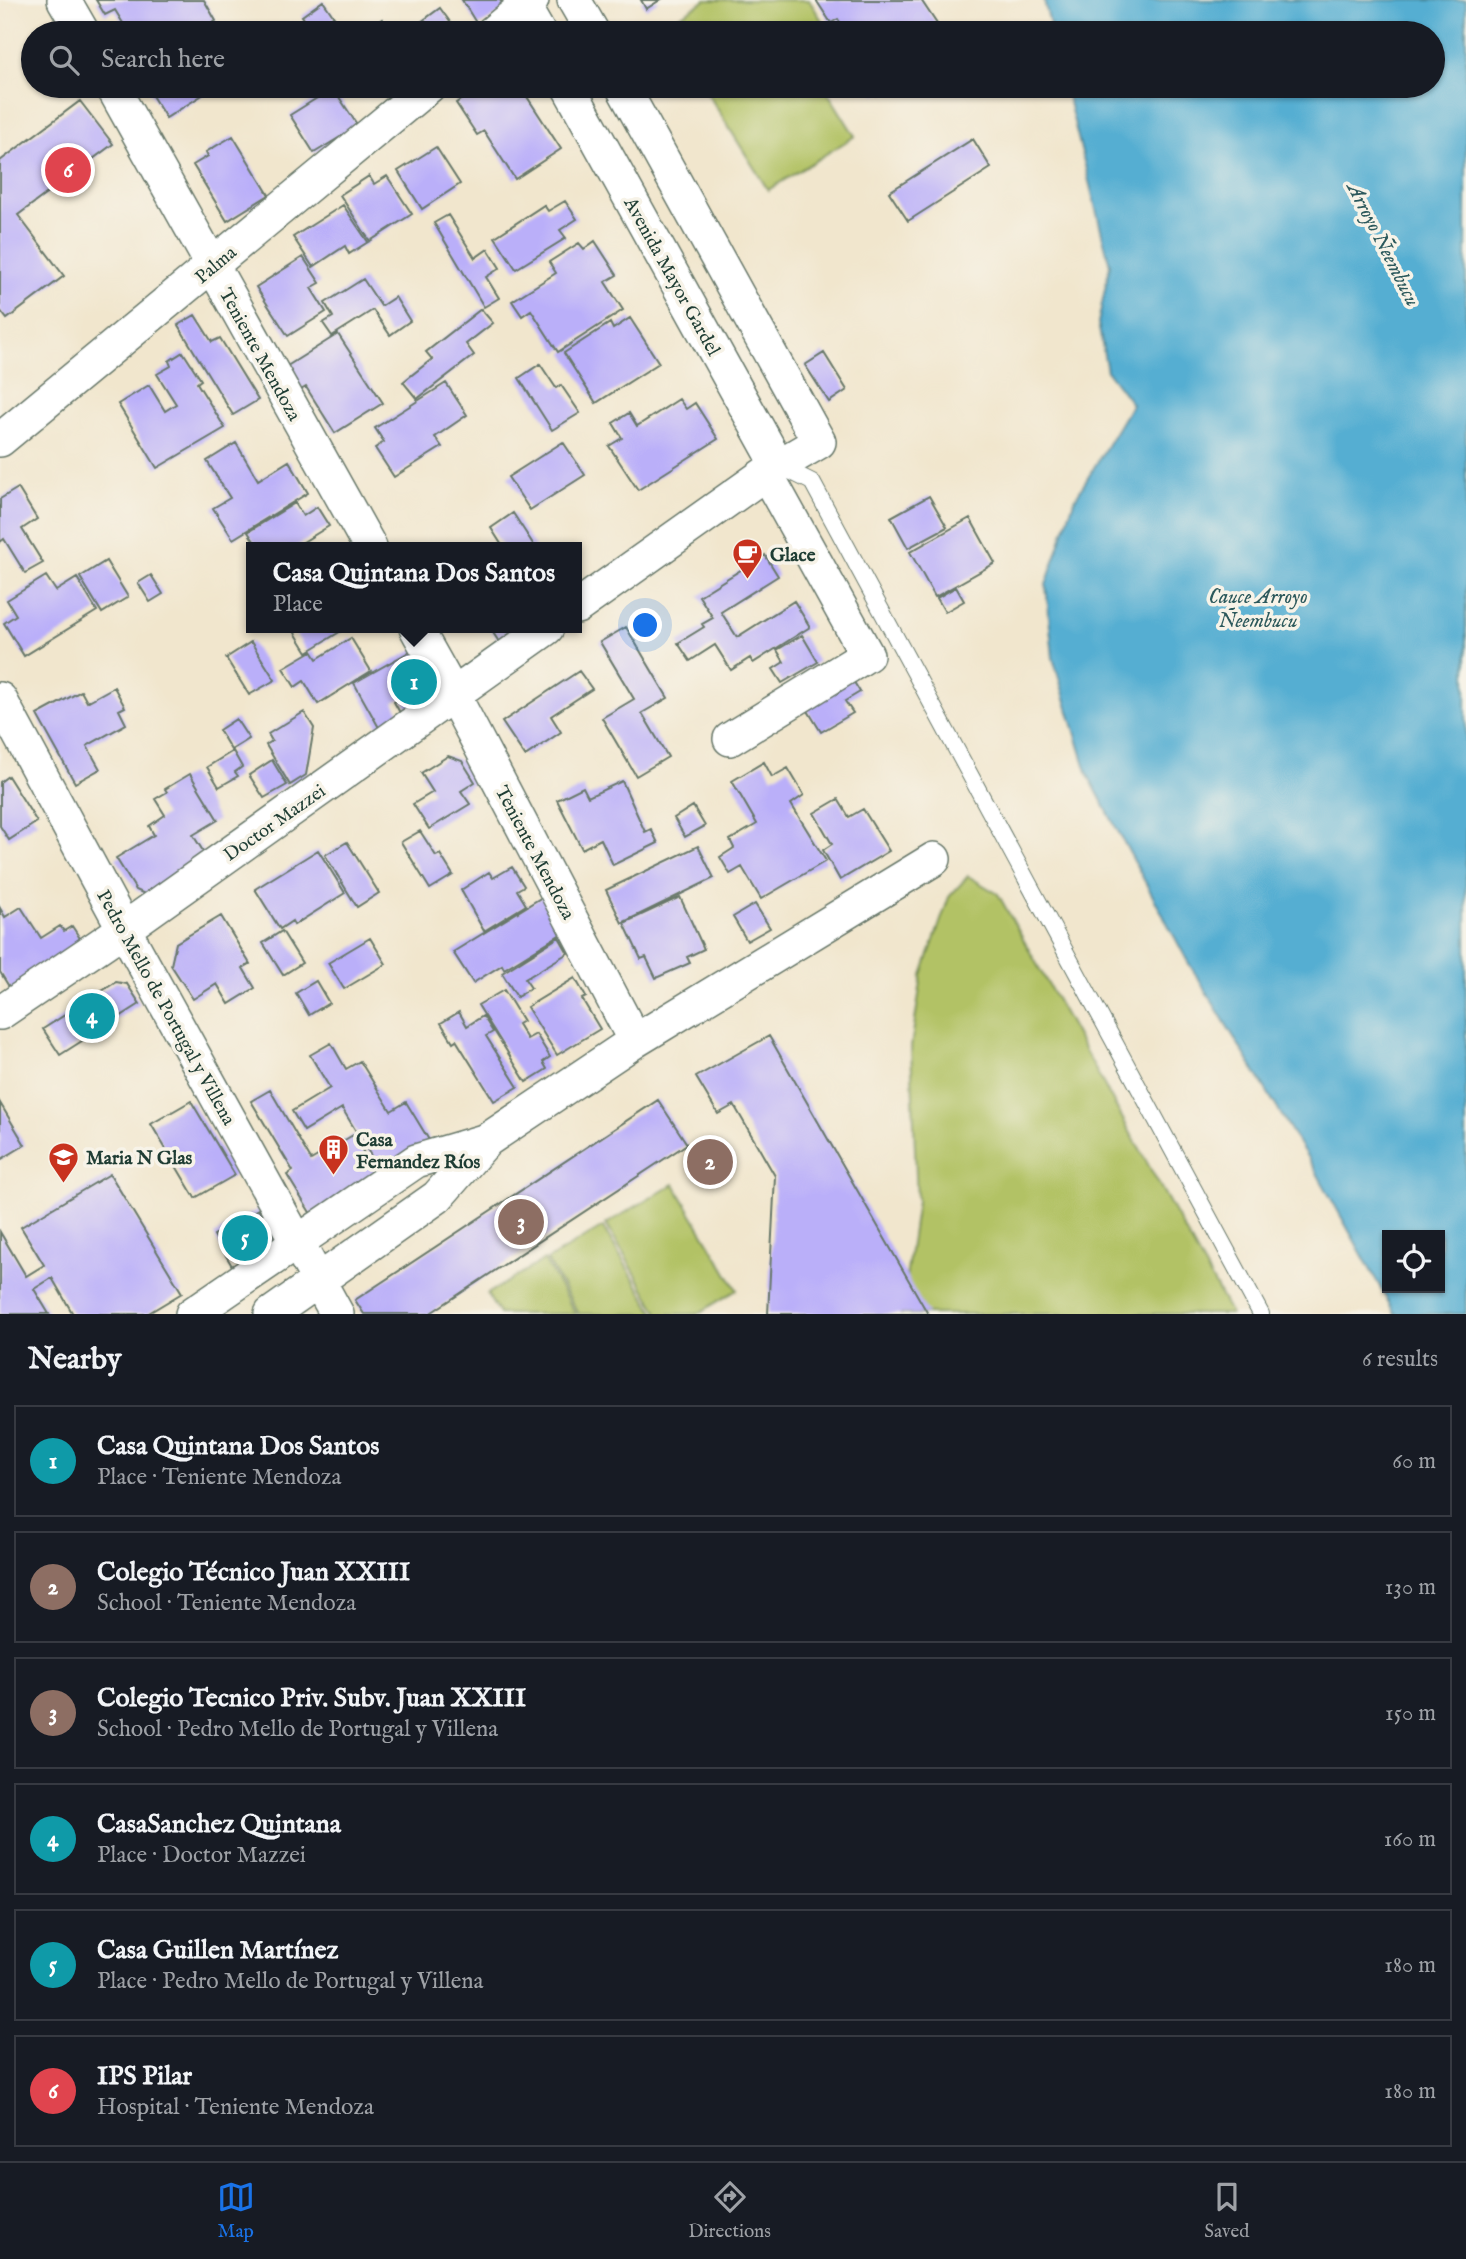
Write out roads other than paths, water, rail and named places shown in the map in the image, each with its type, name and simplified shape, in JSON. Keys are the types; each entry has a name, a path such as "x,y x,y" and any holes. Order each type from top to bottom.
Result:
{"street":[{"path":"64,0 76,21"},
{"path":"574,0 586,21"},
{"path":"511,21 529,10"},
{"name":"Teniente Mendoza","path":"119,98 367,542"},
{"name":"Palma","path":"0,440 415,98"},
{"name":"Avenida Mayor Gardel","path":"574,98 772,469 867,655 730,739"},
{"path":"582,603 772,469 819,442 629,98"},
{"name":"Teniente Mendoza","path":"419,633 635,1041"},
{"name":"Doctor Mazzei","path":"0,1013 124,929 540,633"},
{"name":"Pedro Mello de Portugal y Villena","path":"0,699 337,1314"},
{"path":"271,1314 437,1197 487,1140 635,1041 934,859"},
{"path":"192,1314 416,1161 487,1140"}],"lane":[{"path":"819,442 812,482 1261,1314"},
{"path":"772,469 812,482"}],"water":[{"name":"Cauce Arroyo Ñeembucu","path":"1044,0 1466,0 1466,1314 1395,1314 1383,1293 1445,1293 1445,1230 1382,1230 1382,1290 1317,1173 1188,962 1088,775 1053,658 1046,585 1074,501 1132,404 1107,371 1098,323 1110,265 1068,98 1445,98 1445,21 1049,21"}],"place":[{"name":"IPS Pilar","path":"68,170"},
{"name":"Glace","path":"747,581"},
{"name":"Casa Quintana Dos Santos","path":"414,682"},
{"name":"CasaSanchez Quintana","path":"92,1016"},
{"name":"Colegio Técnico Juan XXIII","path":"710,1162"},
{"name":"Casa Fernandez Ríos","path":"333,1177"},
{"name":"Maria N Glas","path":"63,1184"},
{"name":"Colegio Tecnico Priv. Subv. Juan XXIII","path":"521,1222"},
{"name":"Casa Guillen Martínez","path":"245,1238"}],"water label":[{"name":"Arroyo Ñeembucu","path":"1384,244"}]}
